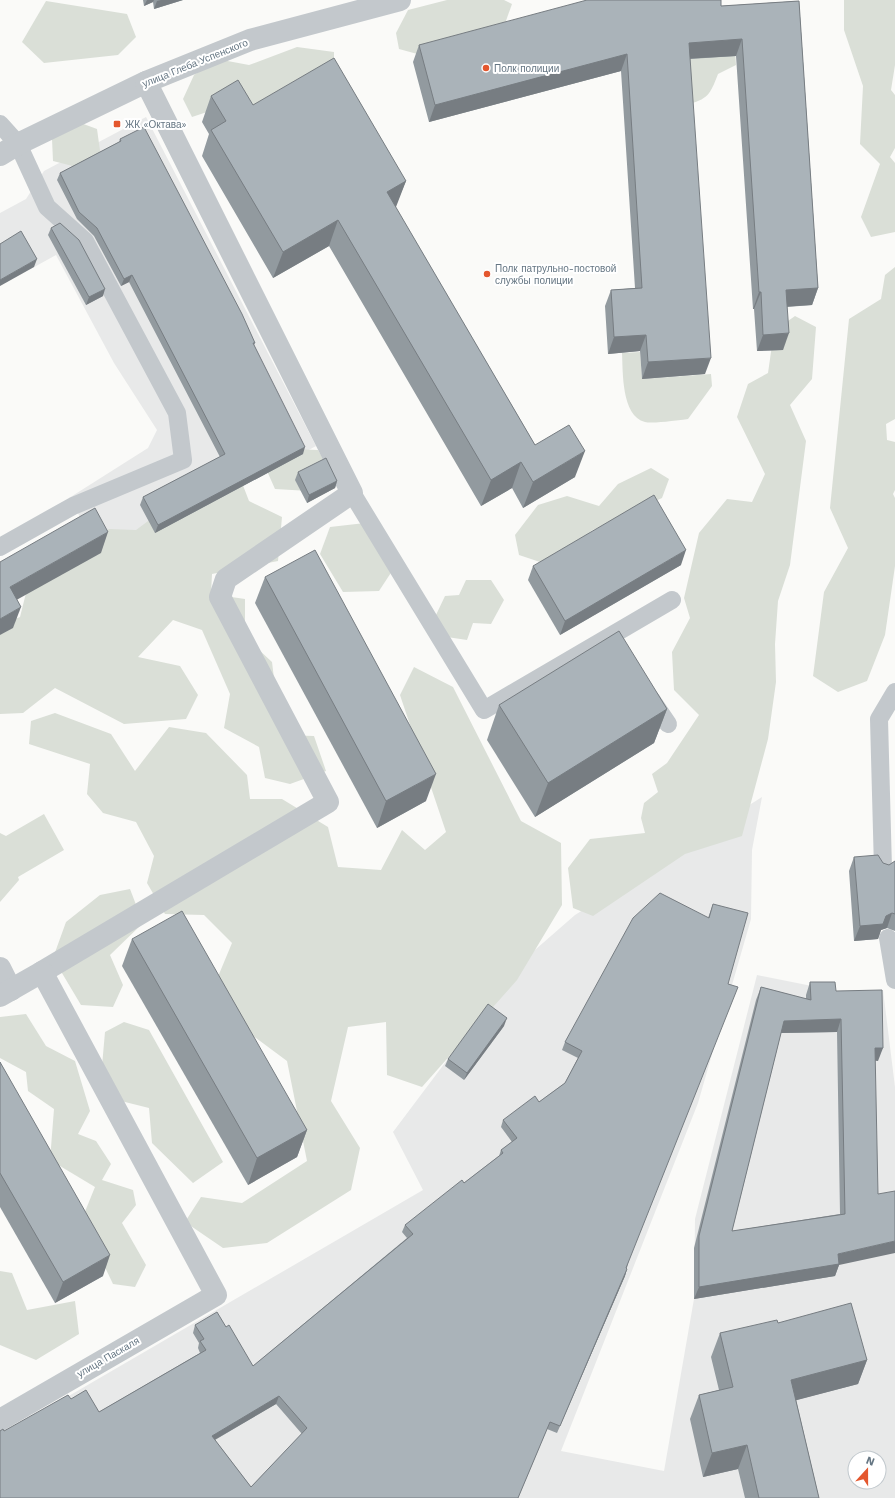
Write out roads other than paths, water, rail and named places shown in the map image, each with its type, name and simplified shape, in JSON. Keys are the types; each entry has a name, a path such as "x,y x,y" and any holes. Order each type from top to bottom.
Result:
{"street":[{"name":"улица Глеба Успенского","path":"9,150 146,82 250,40 400,0"},
{"path":"0,968 5,993 328,802 220,598 226,579 352,493 146,82"},
{"name":"улица Паскаля","path":"0,1420 216,1295 42,972"}],"lane":[{"path":"0,124 9,150 47,207 85,241 177,413 183,460 73,506 0,547"},
{"path":"352,493 484,710 615,642 672,600"},
{"path":"643,686 668,724"},
{"path":"883,869 879,719 895,692"},
{"path":"888,938 895,980"}],"place":[{"name":"Полк полиции","path":"486,68"},
{"name":"ЖК «Октава»","path":"117,124"},
{"name":"Полк патрульно-постовой службы полиции","path":"487,274"}]}
